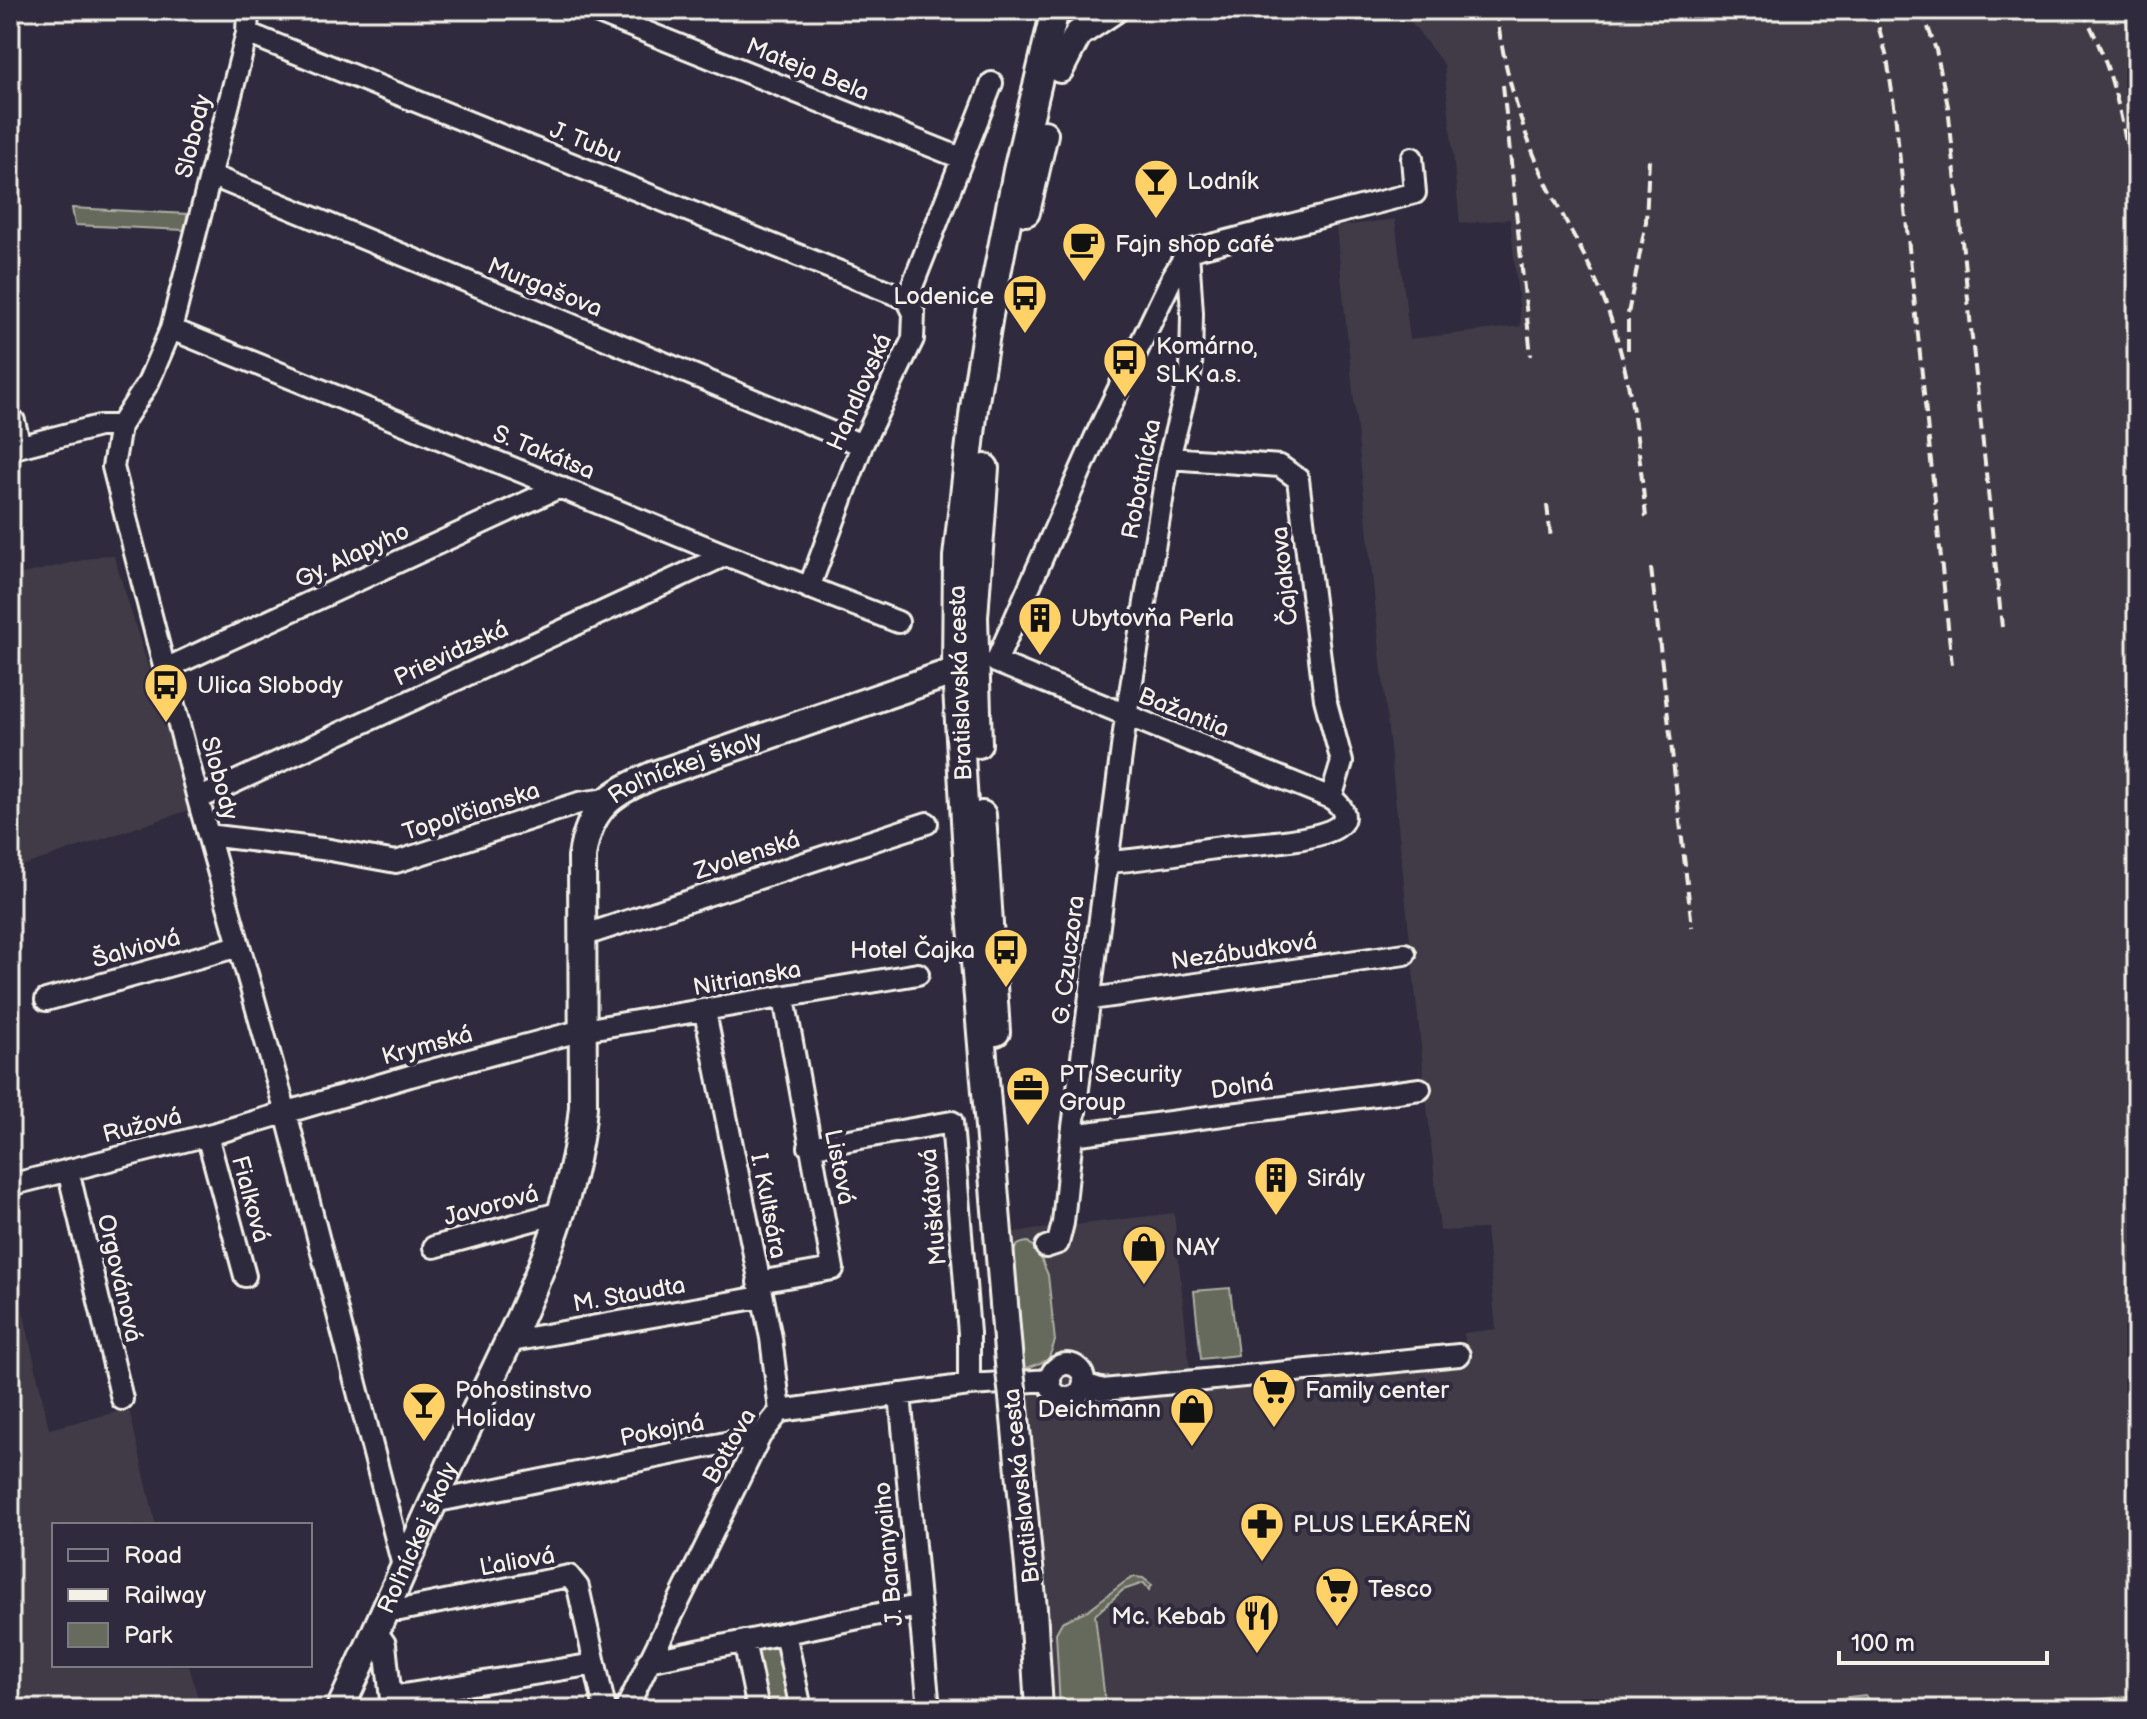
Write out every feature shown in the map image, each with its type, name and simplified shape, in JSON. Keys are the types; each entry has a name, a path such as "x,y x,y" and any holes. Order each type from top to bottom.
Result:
{"main road":[{"path":"1060,69 1078,34 1114,10"},
{"name":"Bratislavská cesta","path":"1039,1709 1033,1609 1009,1363 995,988 975,667 975,578 990,416 1025,218 1060,69 1055,14"},
{"name":"Bratislavská cesta","path":"975,667 957,557 974,408 1006,224 1055,14"},
{"name":"Roľníckej školy","path":"340,1709 562,1212 580,1141 583,1030 581,878 585,840 595,815 607,799 621,789 654,775 975,667"},
{"name":"Bratislavská cesta","path":"1033,1609 1049,1709"}],"street":[{"name":"Slobody","path":"248,10 247,33 171,329 148,383 120,426 113,467 198,799 286,1113 403,1566"},
{"name":"Mateja Bela","path":"591,10 961,158"},
{"name":"J. Tubu","path":"247,33 907,299"},
{"name":"Handlovská","path":"809,588 862,445 913,339 914,313 907,299 992,83"},
{"path":"975,667 1095,438 1188,251 1415,193 1412,158"},
{"name":"Murgašova","path":"210,175 862,445"},
{"name":"Robotnícka","path":"1126,717 1169,458 1191,370 1193,326 1188,251"},
{"name":"S. Takátsa","path":"171,329 898,622"},
{"path":"10,422 14,421 15,448 99,426 120,426"},
{"name":"Čajakova","path":"1169,458 1280,466 1298,479 1325,699 1342,762 1331,798"},
{"name":"Gy. Alapyho","path":"165,669 560,487"},
{"name":"Prievidzská","path":"198,799 726,555"},
{"name":"Bažantia","path":"975,667 1126,717 1331,798"},
{"name":"G. Czuczora","path":"1046,1247 1058,1243 1065,1210 1126,717"},
{"path":"1106,862 1303,837 1337,827 1344,817 1341,806 1331,798"},
{"name":"Topoľčianska","path":"208,835 330,850 396,862 579,803 607,799"},
{"name":"Zvolenská","path":"582,936 927,823"},
{"name":"Šalviová","path":"46,1000 239,946"},
{"name":"Nezábudková","path":"1091,999 1405,954"},
{"name":"Nitrianska","path":"583,1030 918,974"},
{"name":"Listová","path":"759,1289 833,1269 784,998"},
{"name":"I. Kultsára","path":"705,1012 771,1338 780,1411"},
{"name":"Krymská","path":"286,1113 583,1030"},
{"name":"Dolná","path":"1072,1135 1420,1089"},
{"name":"Ružová","path":"10,1185 286,1113"},
{"name":"Muškátová","path":"809,1147 952,1122 969,1333 969,1385"},
{"name":"Fialková","path":"207,1135 245,1276"},
{"name":"Orgovánová","path":"68,1170 122,1399"},
{"name":"Javorová","path":"434,1247 562,1212"},
{"name":"M. Staudta","path":"506,1342 759,1289"},
{"name":"Bottova","path":"626,1709 760,1436 780,1411 969,1385 1050,1380 1058,1367 1069,1364 1081,1370 1084,1384 1103,1390 1459,1355"},
{"name":"J. Baranyaiho","path":"900,1394 929,1709"},
{"name":"Pokojná","path":"433,1502 760,1436"},
{"name":"Ľaliová","path":"381,1620 400,1610 569,1576 578,1587 605,1709"},
{"path":"648,1661 918,1606"},
{"path":"381,1620 392,1703 595,1664"},
{"path":"785,1633 801,1709"},
{"path":"744,1641 758,1709"}],"shaded area":[{"path":"1402,10 2125,10 2137,120 2137,1695 2024,1709 1874,1709 1865,1695 1748,1709 1026,1709 981,1236 1174,1213 1190,1371 1451,1346 1451,1350 1466,1349 1464,1333 1496,1329 1486,1229 1440,1231 1336,227 1395,219 1410,339 1521,326 1510,219 1460,224 1444,65"},
{"path":"104,555 114,556 192,809 10,870 10,577"},
{"path":"10,1250 49,1429 129,1409 156,1523 52,1523 52,1667 190,1667 201,1709 10,1709"}],"green space":[{"path":"72,208 188,214 184,230 75,225"},
{"path":"1028,1242 1038,1251 1048,1275 1055,1341 1048,1360 1022,1370 1013,1257 1017,1246"},
{"path":"1230,1288 1238,1355 1201,1359 1194,1291"},
{"path":"1134,1577 1143,1578 1152,1585 1149,1590 1144,1583 1123,1590 1095,1615 1106,1709 1060,1709 1056,1633 1062,1622 1088,1610"},
{"path":"782,1642 796,1709 767,1709 754,1648"},
{"path":"1865,1695 1874,1709 1748,1709"},
{"path":"2137,1695 2137,1709 2024,1709"}],"water":[{"path":"2125,10 2137,10 2137,120 2136,112"}],"railway":[{"path":"1496,10 1508,75 1528,139 1552,195 1596,280 1620,349 1636,432 1646,517"},
{"path":"1874,10 1887,58 1895,112 1952,665"},
{"path":"1922,10 1936,50 1948,106 2002,627"},
{"path":"2082,10 2095,35 2114,88 2126,142 2137,225"},
{"path":"1503,85 1531,356"},
{"path":"1628,350 1628,314 1646,222 1649,159"},
{"path":"1547,505 1551,539"},
{"path":"1651,568 1692,927"}],"place":[{"name":"Lodník","path":"1156,220"},
{"name":"Fajn shop café","path":"1084,283"},
{"name":"Lodenice","path":"1025,335"},
{"name":"Komárno, SLK a.s.","path":"1125,399"},
{"name":"Ubytovňa Perla","path":"1040,657"},
{"name":"Ulica Slobody","path":"166,724"},
{"name":"Hotel Čajka","path":"1006,989"},
{"name":"PT Security Group","path":"1028,1127"},
{"name":"Sirály","path":"1276,1217"},
{"name":"NAY","path":"1144,1286"},
{"name":"Family center","path":"1274,1429"},
{"name":"Pohostinstvo Holiday","path":"424,1443"},
{"name":"Deichmann","path":"1192,1448"},
{"name":"PLUS LEKÁREŇ","path":"1262,1563"},
{"name":"Tesco","path":"1337,1628"},
{"name":"Mc. Kebab","path":"1257,1655"}]}
